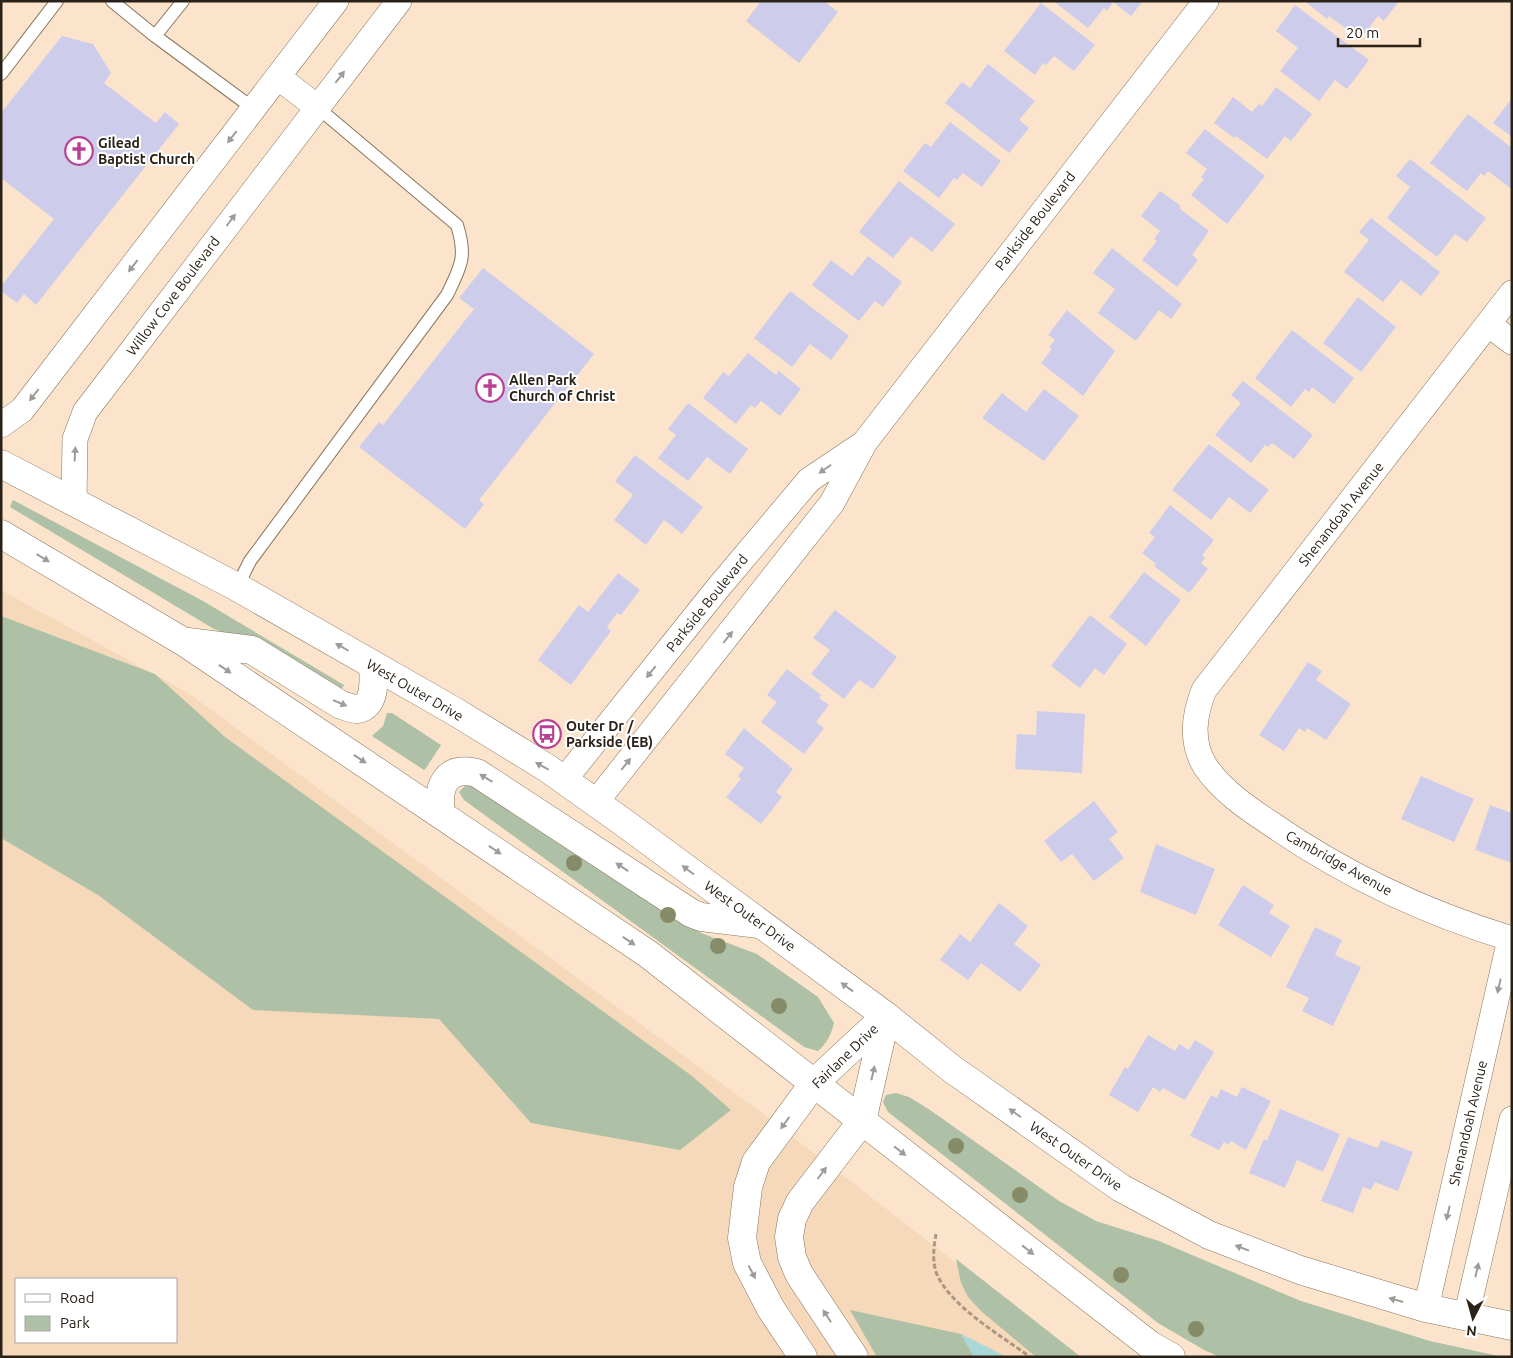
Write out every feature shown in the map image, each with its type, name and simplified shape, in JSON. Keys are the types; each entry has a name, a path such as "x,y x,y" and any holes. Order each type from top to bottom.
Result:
{"main road":[{"name":"West Outer Drive","path":"1,464 237,587 454,711 564,780 886,1016 952,1069 1121,1188 1208,1236 1337,1283 1426,1308 1512,1326"},
{"path":"1,534 184,642 441,813 648,954 1150,1345 1170,1357"},
{"path":"184,642 252,650 340,705 357,708 365,705 372,696 374,682 373,666"},
{"path":"441,813 440,789 446,779 456,772 467,770 477,772 691,913 701,917 761,924"},
{"name":"Fairlane Drive","path":"803,1357 771,1309 747,1263 742,1238 748,1187 756,1162 814,1083 886,1016"},
{"name":"Fairlane Drive","path":"854,1357 800,1274 792,1257 789,1237 792,1219 800,1202 862,1121 886,1016"}],"street":[{"path":"1,425 22,410 336,1"},
{"name":"Willow Cove Boulevard","path":"74,503 75,439 85,412 398,1"},
{"name":"Parkside Boulevard","path":"596,802 832,503 865,442 1206,1"},
{"path":"278,77 317,106"},
{"name":"Shenandoah Avenue","path":"1196,744 1196,710 1204,690 1512,294"},
{"path":"1488,324 1512,342"},
{"name":"Parkside Boulevard","path":"564,780 718,588 809,480 865,442"},
{"name":"Cambridge Avenue","path":"1196,744 1205,765 1218,782 1250,810 1297,842 1384,891 1511,939"},
{"name":"Shenandoah Avenue","path":"1426,1308 1511,939"},
{"path":"1466,1317 1510,1127 1467,1126"}],"lane":[{"path":"1,74 57,1"},
{"path":"112,1 155,36 254,109"},
{"path":"155,36 183,1"},
{"path":"237,587 250,562 447,295 461,265 463,245 457,225 317,106"}],"path":[{"path":"936,1234 933,1251 936,1272 948,1293 1030,1357"}],"shaded area":[{"path":"1,590 188,693 766,1116 1078,1357 1,1357"}],"green space":[{"path":"13,500 203,601 344,685 339,694 279,653 214,629 10,507"},
{"path":"1,616 155,674 225,737 692,1076 731,1110 680,1150 531,1123 439,1019 253,1010 98,895 1,838"},
{"path":"387,713 392,713 441,745 424,770 372,736 383,726"},
{"path":"475,784 665,906 701,933 757,954 818,997 834,1023 826,1042 818,1051 804,1047 464,800 459,792 466,785"},
{"path":"896,1093 909,1097 930,1110 1059,1201 1096,1221 1159,1241 1301,1301 1430,1341 1503,1357 1220,1357 1204,1350 1158,1323 888,1112 883,1102 886,1095"},
{"path":"956,1259 1081,1357 1036,1357 981,1311 968,1297 961,1283"},
{"path":"850,1310 961,1334 974,1357 877,1357"}],"water":[{"path":"961,1334 1001,1354 1005,1357 974,1357"}],"building":[{"path":"761,1 824,1 838,12 799,63 746,21"},
{"path":"1053,1 1143,1 1131,16 1113,2 1107,11 1104,8 1088,28"},
{"path":"1308,1 1399,1 1384,21 1378,16 1360,39 1329,16 1327,19 1307,3"},
{"path":"1041,3 1095,45 1074,71 1054,56 1046,65 1043,63 1035,75 1004,51"},
{"path":"1295,5 1369,60 1347,89 1335,80 1319,101 1280,71 1298,48 1276,31"},
{"name":"Gilead Baptist Church","path":"62,36 93,44 111,73 104,83 156,123 165,112 179,124 36,305 24,294 17,303 1,291 1,286 54,219 1,178 1,113"},
{"path":"988,64 1035,101 1019,120 1029,128 1009,153 945,103 962,82 970,88"},
{"path":"1276,87 1312,114 1291,141 1285,136 1267,159 1236,136 1234,138 1214,123 1233,97 1252,112 1259,104 1262,106"},
{"path":"1512,98 1512,137 1493,123"},
{"path":"1468,114 1512,148 1512,185 1510,188 1488,171 1484,176 1481,173 1467,191 1430,163"},
{"path":"950,122 1001,161 982,187 963,173 957,180 954,178 939,198 903,171 925,143 931,147"},
{"path":"1205,129 1265,176 1227,224 1191,195 1204,179 1201,177 1207,169 1186,153"},
{"path":"1410,159 1486,218 1467,242 1455,234 1437,257 1387,218 1410,187 1396,176"},
{"path":"899,181 955,224 932,252 911,236 893,258 859,232"},
{"path":"1160,191 1181,206 1179,208 1209,231 1192,255 1198,260 1177,287 1142,260 1157,241 1154,239 1160,231 1141,216"},
{"path":"1371,218 1440,272 1421,296 1401,280 1383,302 1344,272 1369,240 1359,232"},
{"path":"1112,248 1182,304 1171,319 1159,310 1136,341 1098,313 1115,289 1093,273"},
{"path":"868,256 902,282 883,307 875,301 859,321 812,285 831,260 852,276"},
{"name":"Allen Park Church of Christ","path":"483,268 594,354 479,500 484,504 465,529 359,447 379,422 383,425 474,309 459,298"},
{"path":"790,291 849,336 831,360 810,344 792,367 754,338"},
{"path":"1358,297 1396,327 1361,372 1323,343"},
{"path":"1067,310 1115,351 1083,396 1041,363 1052,349 1049,347 1055,340 1048,335"},
{"path":"1292,330 1354,378 1334,404 1312,387 1309,392 1305,389 1291,407 1255,378"},
{"path":"748,353 776,375 779,371 801,389 780,416 761,401 755,408 751,405 736,424 703,398 723,372 729,376"},
{"path":"1243,381 1313,435 1294,459 1272,443 1268,447 1265,445 1251,463 1215,435 1241,403 1231,395"},
{"path":"1044,389 1079,416 1044,461 982,418 1002,393 1026,412"},
{"path":"688,403 748,449 730,474 707,457 688,481 658,458 676,435 668,429"},
{"path":"1209,444 1269,490 1250,513 1229,497 1211,520 1172,490"},
{"path":"635,455 703,507 682,534 664,520 646,545 614,520 633,495 615,481"},
{"path":"1170,505 1214,540 1202,555 1205,558 1201,563 1208,569 1189,593 1154,566 1156,564 1142,553 1155,537 1149,533"},
{"path":"1144,572 1181,600 1146,646 1109,617"},
{"path":"618,573 640,590 621,615 617,613 607,627 611,631 571,685 538,660 579,605 588,612"},
{"path":"835,610 897,657 873,689 859,680 844,699 811,674 830,650 813,638"},
{"path":"1090,615 1127,644 1104,675 1095,668 1080,688 1051,666"},
{"path":"1308,662 1322,671 1316,680 1351,704 1326,740 1307,728 1305,732 1299,728 1284,751 1259,735"},
{"path":"787,669 821,695 819,698 829,705 816,722 824,728 804,754 761,722 777,702 767,695"},
{"path":"1037,711 1085,714 1082,773 1015,769 1017,734 1036,735"},
{"path":"744,728 793,769 776,792 782,797 761,824 726,797 741,779 738,776 744,768 725,754"},
{"path":"1421,776 1474,799 1454,842 1401,819"},
{"path":"1094,801 1118,832 1109,839 1124,858 1094,881 1072,854 1061,862 1044,841"},
{"path":"1490,805 1512,813 1512,863 1475,850"},
{"path":"1156,844 1215,869 1196,915 1140,892"},
{"path":"1243,885 1274,905 1269,913 1290,926 1271,957 1218,925"},
{"path":"999,903 1028,926 1014,944 1041,965 1020,992 981,963 968,980 940,960 960,934 970,942"},
{"path":"1315,927 1342,940 1335,955 1361,967 1333,1026 1302,1011 1309,998 1286,987"},
{"path":"1148,1035 1175,1051 1179,1044 1189,1050 1195,1040 1214,1052 1185,1100 1163,1088 1160,1092 1153,1087 1138,1112 1109,1095 1125,1067 1128,1069"},
{"path":"1242,1087 1271,1101 1246,1150 1231,1141 1229,1145 1224,1142 1219,1150 1190,1136 1211,1095 1217,1098 1221,1089 1237,1097"},
{"path":"1280,1109 1340,1134 1323,1172 1297,1160 1285,1188 1249,1173 1264,1139 1267,1141"},
{"path":"1348,1137 1378,1148 1381,1140 1413,1152 1398,1191 1375,1182 1371,1190 1363,1187 1353,1213 1321,1201"}],"place":[{"name":"Gilead Baptist Church","path":"79,151"},
{"name":"Allen Park Church of Christ","path":"490,388"},
{"name":"Outer Dr / Parkside (EB)","path":"547,734"}]}
